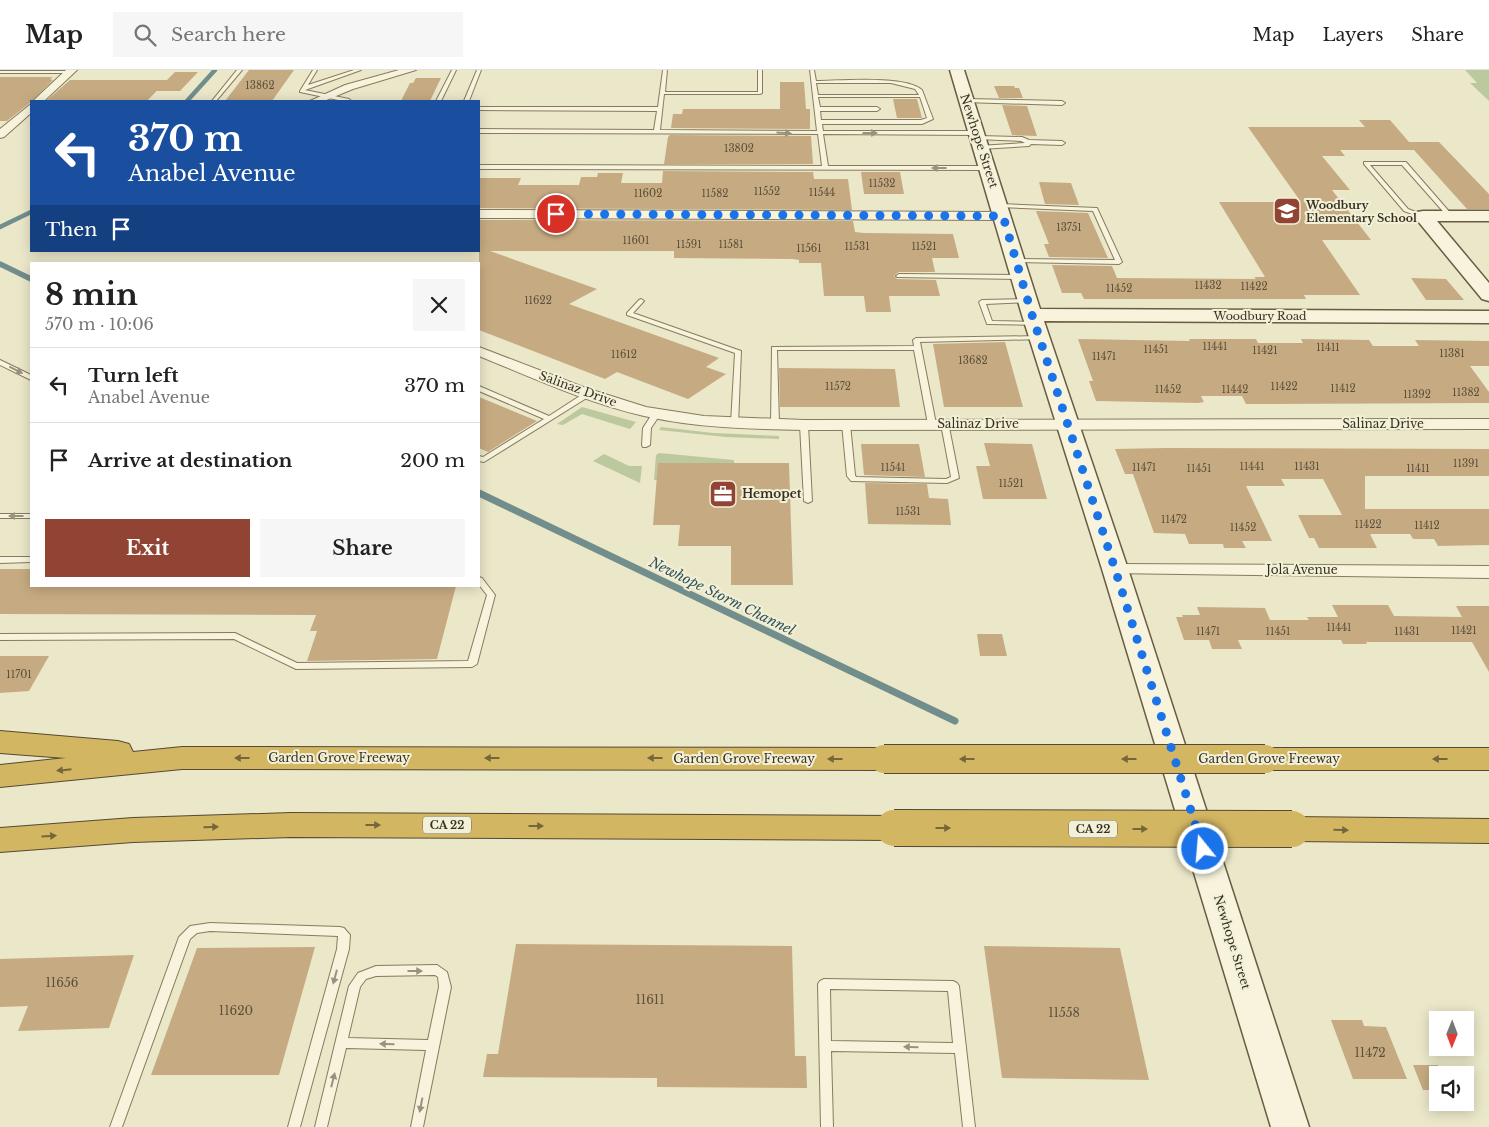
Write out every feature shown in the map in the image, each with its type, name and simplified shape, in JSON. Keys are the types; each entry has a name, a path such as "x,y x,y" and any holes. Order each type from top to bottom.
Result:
{"highway":[{"path":"0,742 182,758"},
{"name":"Garden Grove Freeway","path":"0,776 182,758 1489,759"},
{"name":"CA 22","path":"0,840 133,830 291,824 1489,831"}],"street":[{"path":"317,100 349,87 411,70"},
{"name":"Newhope Street","path":"957,70 1002,211 1034,320 1115,569 1290,1127"},
{"path":"39,100 71,71"},
{"path":"0,135 5,127 30,108"},
{"path":"480,214 1002,211"},
{"path":"1423,216 1489,216"},
{"path":"1423,216 1489,295"},
{"name":"Woodbury Road","path":"1034,320 1489,317"},
{"name":"Salinaz Drive","path":"480,351 589,394 657,413 735,423 804,425 1489,424"},
{"name":"Jola Avenue","path":"1115,569 1489,572"}],"lane":[{"path":"215,100 240,70"},
{"path":"315,70 302,91 345,100"},
{"path":"304,88 359,70"},
{"path":"439,100 454,70"},
{"path":"466,100 478,70"},
{"path":"657,131 665,70"},
{"path":"662,93 760,93 760,70"},
{"path":"812,70 825,168"},
{"path":"0,72 71,71"},
{"path":"814,82 890,82 917,88 922,96 930,119 928,121 819,122"},
{"path":"816,96 922,96"},
{"path":"966,101 1062,103"},
{"path":"480,108 660,109"},
{"path":"818,109 876,109"},
{"path":"480,131 747,131 1022,139 1028,142 1062,143"},
{"path":"979,139 1023,146 1029,144 1028,142"},
{"path":"1423,216 1406,210 1366,163 1404,163 1450,216"},
{"path":"480,167 988,168"},
{"path":"899,276 1120,262 1095,209 1002,211"},
{"path":"641,301 629,314 739,352 735,423"},
{"path":"982,302 1034,320 989,323 982,302"},
{"path":"846,424 850,476 854,479 947,481 955,478 915,341 1034,320"},
{"path":"774,424 774,348 916,348"},
{"path":"0,362 30,377"},
{"path":"480,388 549,419"},
{"path":"480,458 484,460 589,394"},
{"path":"646,445 647,428 657,413"},
{"path":"804,425 808,501"},
{"path":"0,516 30,516"},
{"path":"0,560 30,560"},
{"path":"0,637 234,636 296,666 472,664 491,595 480,581"},
{"path":"116,1127 185,937 194,929 210,927 340,931 344,936 343,948 294,1127"},
{"path":"322,1127 355,986 362,976 376,971 436,970 443,975 445,987 417,1127"},
{"path":"827,1127 824,984 953,986 970,1127"},
{"path":"342,1043 433,1045"},
{"path":"825,1046 960,1048"}],"green space":[{"path":"1465,70 1489,70 1489,101 1470,83 1477,83"},
{"path":"582,407 636,422 630,429 582,414 563,425 557,424"},
{"path":"661,427 713,433 779,436 779,439 726,437 659,430"},
{"path":"659,453 734,460 734,463 659,463 657,480 654,480 656,455"},
{"path":"604,454 629,466 642,466 640,483 593,461"}],"building":[{"path":"249,70 294,70 273,100 226,100"},
{"path":"175,72 198,72 180,91 156,91"},
{"path":"0,77 53,77 50,79 53,80 33,100 30,100 30,103 7,121 0,121"},
{"path":"416,78 441,78 430,100 402,100 410,83 413,83"},
{"path":"70,80 167,80 148,100 47,100"},
{"path":"780,82 804,82 806,109 810,109 810,129 671,128 673,114 682,114 683,109 780,109"},
{"path":"994,86 1014,86 1019,88 1023,98 999,98"},
{"path":"893,99 917,99 922,118 897,118"},
{"path":"1002,105 1027,106 1037,136 1012,135"},
{"path":"1359,120 1390,120 1409,142 1439,142 1489,194 1489,209 1467,209 1414,150 1340,150 1345,156 1322,156 1350,190 1332,190 1371,240 1322,240 1360,295 1304,295 1306,299 1084,299 1081,293 1062,293 1052,265 1112,266 1117,278 1256,279 1254,277 1265,277 1219,202 1301,202 1248,127 1365,127"},
{"path":"670,135 811,136 813,164 664,164 668,137"},
{"path":"663,171 813,172 814,179 848,179 852,210 480,208 480,178 521,178 518,185 579,185 581,177 597,177 598,173 623,173 621,183 662,183"},
{"path":"861,172 900,172 904,194 864,194"},
{"path":"1039,182 1071,183 1079,205 1045,204"},
{"path":"1036,211 1088,213 1108,258 1049,257 1044,244 1049,244"},
{"path":"480,220 853,221 855,232 953,234 959,258 932,258 935,272 899,272 894,276 897,279 936,280 940,296 889,296 891,312 866,312 864,296 824,296 821,263 799,263 799,260 793,259 674,258 674,251 490,251 597,289 569,304 719,358 706,367 726,374 688,399 617,372 605,379 480,330"},
{"path":"1411,278 1446,279 1464,300 1426,300"},
{"path":"1078,339 1190,341 1189,339 1256,339 1258,343 1303,343 1301,339 1369,340 1373,346 1419,346 1415,340 1489,341 1489,366 1470,366 1489,392 1489,403 1246,404 1242,396 1201,396 1204,402 1198,403 1096,401 1089,381 1093,381"},
{"path":"1005,342 1023,407 944,407 933,344"},
{"path":"779,368 895,369 900,407 780,407"},
{"path":"480,397 537,421 488,452 480,448"},
{"path":"984,443 1032,444 1047,499 983,499 976,466 990,466"},
{"path":"861,444 919,444 925,477 864,475"},
{"path":"1115,449 1489,449 1489,476 1365,476 1365,509 1489,509 1489,545 1438,546 1434,539 1413,539 1410,534 1370,534 1377,548 1319,548 1314,538 1309,538 1298,515 1342,515 1323,479 1281,479 1285,486 1246,486 1272,541 1242,541 1246,548 1224,548 1223,544 1189,544 1185,534 1154,533 1133,474 1125,474"},
{"path":"658,463 789,463 793,585 731,585 731,546 678,546 680,525 653,525"},
{"path":"865,483 927,484 929,498 948,499 951,525 868,524"},
{"path":"0,569 30,569 30,587 456,587 437,659 307,661 317,631 310,631 316,615 0,614"},
{"path":"1332,605 1388,605 1394,616 1462,617 1456,606 1489,606 1489,672 1472,642 1366,642 1367,644 1343,644 1341,640 1238,640 1242,649 1212,649 1209,640 1184,640 1176,617 1200,615 1197,607 1265,608 1270,620 1309,620 1307,617 1338,617"},
{"path":"977,634 1002,634 1007,656 980,656"},
{"path":"0,656 49,656 29,691 0,693"},
{"path":"516,944 792,946 795,1056 806,1056 807,1088 657,1087 657,1078 483,1077 487,1054 498,1054"},
{"path":"984,946 1120,948 1149,1080 1002,1078"},
{"path":"315,947 279,1075 151,1075 197,948"},
{"path":"134,955 109,1028 18,1031 28,1006 0,1007 0,959"},
{"path":"1331,1020 1362,1020 1364,1026 1386,1027 1407,1079 1353,1079"},
{"path":"1413,1065 1438,1065 1429,1066 1429,1090 1423,1090"}],"waterway":[{"path":"188,100 215,70"},
{"path":"0,227 30,212"},
{"name":"Newhope Storm Channel","path":"0,264 30,279"},
{"name":"Newhope Storm Channel","path":"480,493 955,721"}],"place":[{"name":"Woodbury Elementary School","path":"1287,211"},
{"name":"Hemopet","path":"723,494"}],"route":[{"path":"556,214 1003,216 1032,315 1115,569 1203,849"}]}
